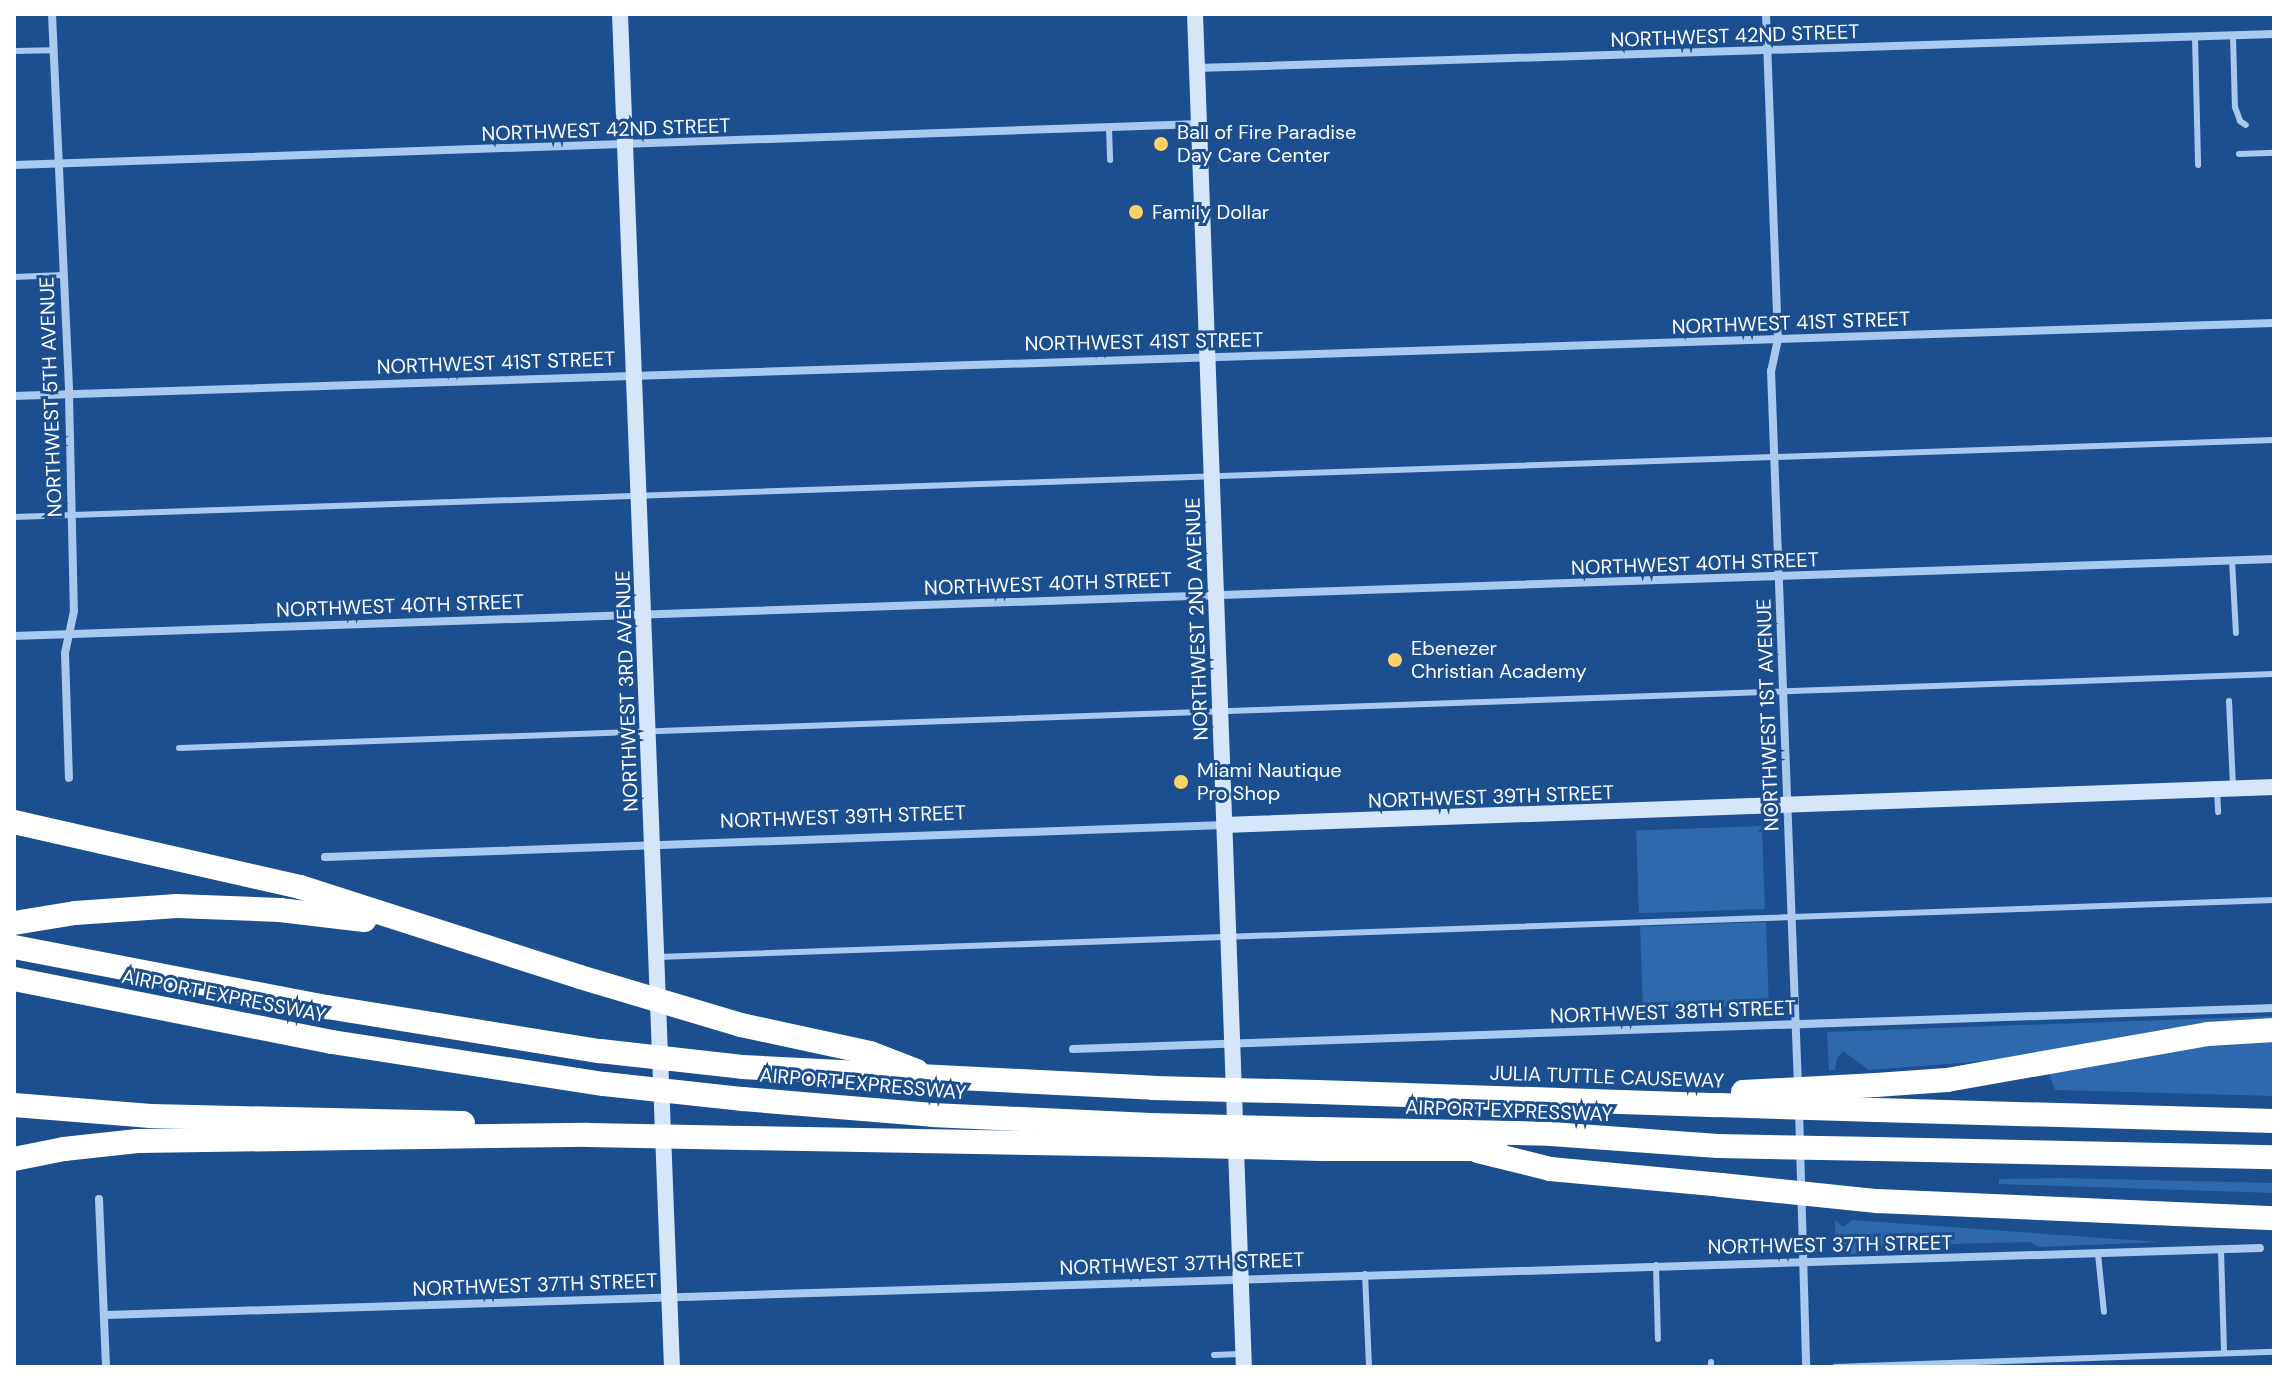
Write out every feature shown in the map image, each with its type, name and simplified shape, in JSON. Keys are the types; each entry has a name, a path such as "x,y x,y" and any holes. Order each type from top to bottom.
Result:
{"highway":[{"path":"14,822 300,887 418,927 741,1025 870,1053 937,1079"},
{"path":"14,923 126,908 280,910 418,927"},
{"name":"AIRPORT EXPRESSWAY","path":"14,947 389,1018 600,1051 742,1067 937,1079"},
{"name":"AIRPORT EXPRESSWAY","path":"14,979 332,1042 604,1084 1152,1135"},
{"path":"1718,1099 1947,1080 2208,1034 2274,1030"},
{"name":"JULIA TUTTLE CAUSEWAY","path":"937,1079 1153,1088 1646,1100 1718,1099 1876,1110 2274,1121"},
{"path":"14,1105 151,1116 499,1124 588,1135"},
{"name":"AIRPORT EXPRESSWAY","path":"1322,1139 1551,1134 1718,1146"},
{"path":"14,1159 76,1147 138,1141 588,1135 744,1138 1152,1135 1322,1139 1468,1149 1718,1146 2274,1157"},
{"path":"1468,1149 1550,1169 1877,1201 2274,1218"}],"street":[{"name":"NORTHWEST 5TH AVENUE","path":"52,14 72,516 74,611 65,653 69,778"},
{"name":"NORTHWEST 3RD AVENUE","path":"620,14 672,1367"},
{"name":"NORTHWEST 2ND AVENUE","path":"1195,14 1244,1361"},
{"name":"NORTHWEST 1ST AVENUE","path":"1766,14 1778,339 1771,371 1805,1262 1806,1367"},
{"name":"NORTHWEST 42ND STREET","path":"1197,68 2274,34"},
{"name":"NORTHWEST 42ND STREET","path":"14,165 1199,124"},
{"name":"NORTHWEST 41ST STREET","path":"14,396 2274,323"},
{"name":"NORTHWEST 40TH STREET","path":"14,636 2274,559"},
{"name":"NORTHWEST 39TH STREET","path":"325,857 2274,787"},
{"name":"NORTHWEST 38TH STREET","path":"1073,1049 1232,1046 1795,1023 2274,1008"},
{"path":"99,1199 106,1367"},
{"name":"NORTHWEST 37TH STREET","path":"106,1315 2260,1248"}],"lane":[{"path":"2233,37 2235,107 2240,121 2246,125"},
{"path":"2195,38 2198,165"},
{"path":"14,51 53,50"},
{"path":"1109,128 1110,160"},
{"path":"2239,154 2274,153"},
{"path":"14,277 63,275"},
{"path":"14,517 2274,440"},
{"path":"2232,560 2236,633"},
{"path":"179,748 2274,674"},
{"path":"2218,812 2225,789 2229,701"},
{"path":"658,957 2274,900"},
{"path":"2221,1250 2224,1353"},
{"path":"2098,1254 2104,1312"},
{"path":"1656,1265 1658,1339"},
{"path":"1365,1274 1369,1367"},
{"path":"1835,1367 2274,1352"},
{"path":"1214,1355 1244,1361"}],"shaded area":[{"path":"1762,826 1765,909 1639,913 1636,830"},
{"path":"1766,922 1769,1005 1643,1009 1640,926"},
{"path":"2274,1016 2274,1023 1999,1060 1869,1070 1843,1051 1837,1058 1835,1070 1829,1070 1827,1032"},
{"path":"2274,1038 2274,1096 2055,1090 2048,1072 2197,1045"},
{"path":"1999,1179 2274,1183 2274,1193 1999,1184"},
{"path":"1835,1220 1843,1227 1852,1220 2159,1242 2039,1247 2030,1242 1867,1246 1858,1254 1839,1254 1836,1252"}],"place":[{"name":"Ball of Fire Paradise Day Care Center","path":"1161,144"},
{"name":"Family Dollar","path":"1136,212"},
{"name":"Ebenezer Christian Academy","path":"1395,660"},
{"name":"Miami Nautique Pro Shop","path":"1181,782"}]}
